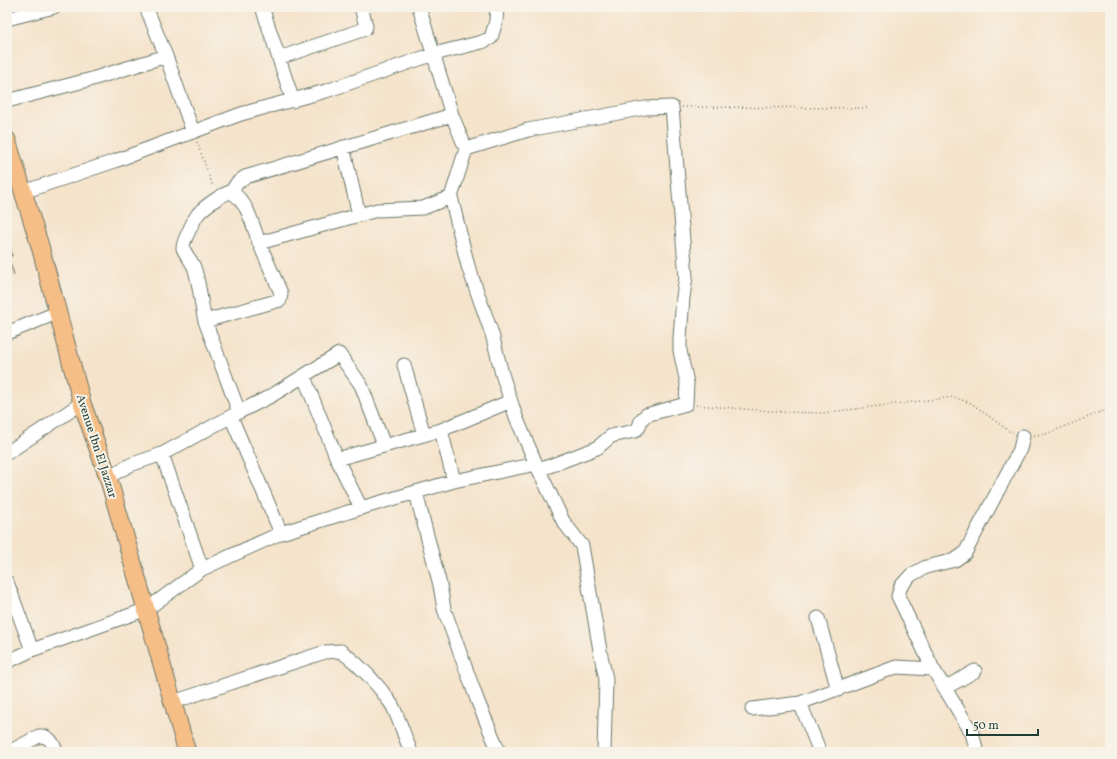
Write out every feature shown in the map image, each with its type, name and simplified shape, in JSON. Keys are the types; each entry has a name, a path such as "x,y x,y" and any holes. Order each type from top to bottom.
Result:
{"main road":[{"name":"Avenue Ibn El Jazzar","path":"7,140 24,192 59,312 82,403 108,477 187,752"}],"street":[{"path":"7,19 54,7"},
{"path":"146,7 166,56 193,132"},
{"path":"262,7 293,101"},
{"path":"278,58 365,29 366,26 361,7"},
{"path":"419,7 452,115 466,149 451,197 468,266 492,334 502,374 516,417 563,521 582,546 606,679 604,752"},
{"path":"24,192 241,114 293,101 434,54 482,42 491,38 496,21 497,7"},
{"path":"7,101 92,79 166,56"},
{"path":"7,662 32,650 147,609 202,569 280,533 454,481 538,467 597,448 612,436 635,432 639,427 641,420 646,415 686,404 687,382 680,351 680,338 686,277 672,107 645,108 528,130 466,149"},
{"path":"280,533 235,414 205,322 201,293 195,268 183,247 183,244 198,215 228,192 231,192 237,183 245,177 452,115"},
{"path":"343,147 358,215"},
{"path":"205,322 280,300 281,293 248,213 238,196 231,192"},
{"path":"260,243 377,210 423,208 451,197"},
{"path":"7,333 59,312"},
{"path":"108,477 130,465 162,454 271,396 337,355 340,355 361,385 384,445"},
{"path":"404,365 424,435"},
{"path":"304,376 337,459 360,508"},
{"path":"337,459 441,430 511,401"},
{"path":"7,453 82,403"},
{"path":"441,430 454,481"},
{"path":"977,752 972,733 933,669 898,596 901,586 911,575 926,567 955,560 966,553 1020,449 1023,436"},
{"path":"162,454 202,569"},
{"path":"416,493 440,585 444,609 478,702 499,752"},
{"path":"7,582 32,650"},
{"path":"818,618 838,690"},
{"path":"173,702 325,652 341,651 358,663 392,706 410,752"},
{"path":"752,709 800,704 896,667 933,669"},
{"path":"945,688 975,671"},
{"path":"800,704 820,752"},
{"path":"9,752 39,736 42,736 50,739 58,752"}],"path":[{"path":"672,107 869,108"},
{"path":"193,132 218,199"},
{"path":"686,404 784,412 822,413 953,397 972,404 1009,431 1023,436 1046,434 1110,408"}],"building":[{"path":"7,235 9,238 12,256 8,257 14,274 7,276"}]}
